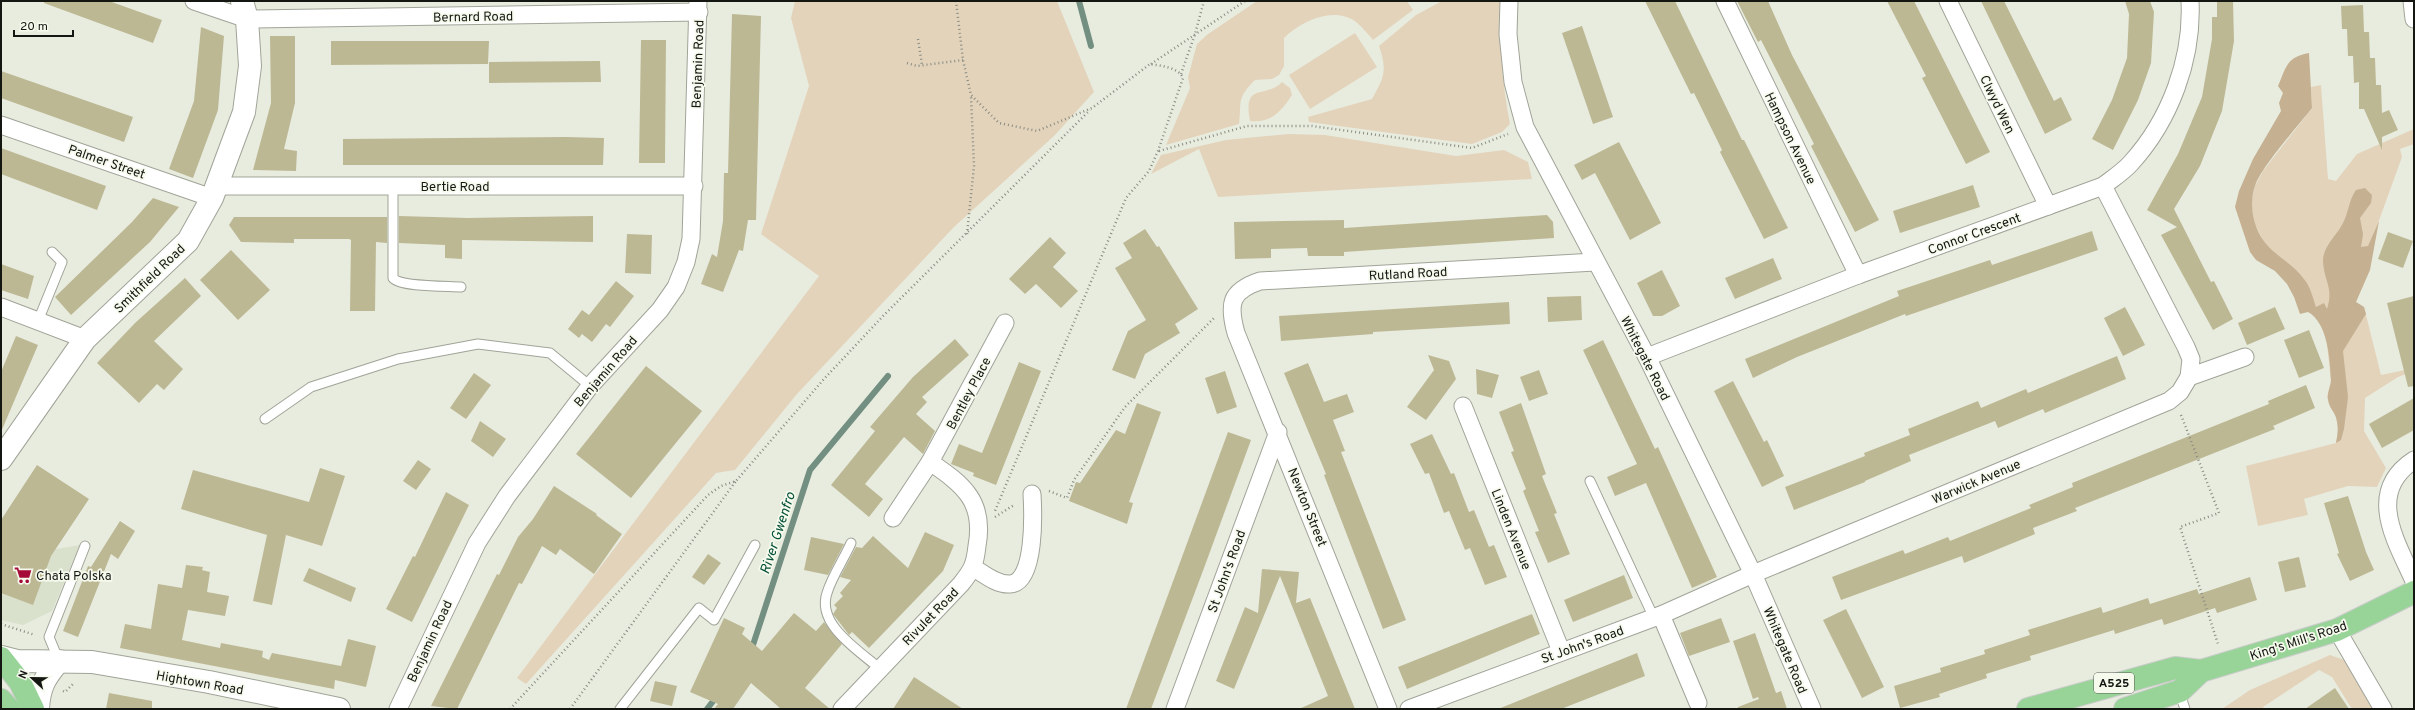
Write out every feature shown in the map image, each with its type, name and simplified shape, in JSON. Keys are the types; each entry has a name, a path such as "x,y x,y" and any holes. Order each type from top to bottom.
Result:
{"main road":[{"name":"King's Mill's Road","path":"2125,709 2179,685 2201,671 2337,630 2414,592"},
{"path":"1,658 20,682 33,709"},
{"name":"King's Mill's Road","path":"2028,709 2104,686 2179,685"},
{"path":"1,700 9,709"}],"street":[{"name":"Bernard Road","path":"194,1 244,10 698,7"},
{"name":"Whitegate Road","path":"1509,1 1508,34 1513,82 1525,127 1595,262 1647,357 1753,574 1812,709"},
{"name":"Hampson Avenue","path":"1725,1 1858,275"},
{"name":"Clwyd Wen","path":"1948,1 2048,206"},
{"name":"Connor Crescent","path":"1647,357 1858,275 2103,186 2130,164 2148,141 2168,107 2187,56 2190,1"},
{"path":"2412,1 2414,19"},
{"name":"Benjamin Road","path":"398,709 477,543 507,496 590,386 660,310 676,287 691,239 694,186 698,7"},
{"name":"Smithfield Road","path":"1,459 85,339 188,241 215,192 244,112 250,66 244,10"},
{"name":"Palmer Street","path":"1,125 215,192"},
{"name":"Bertie Road","path":"215,192 393,186 694,186"},
{"name":"Warwick Avenue","path":"1753,574 2174,397 2180,392 2189,377 2191,359 2103,186"},
{"name":"Rutland Road","path":"1231,305 1237,292 1260,281 1595,262"},
{"name":"Newton Street","path":"1231,305 1236,333 1278,432 1388,709"},
{"path":"1,307 85,339"},
{"name":"Bentley Place","path":"893,518 930,462 1005,323"},
{"path":"2189,377 2245,356"},
{"name":"Linden Avenue","path":"1463,406 1561,651"},
{"name":"St John's Road","path":"1175,709 1278,432"},
{"path":"2414,460 2395,478 2389,494 2387,512 2391,529 2414,581"},
{"path":"930,462 956,481 966,491 975,507 980,527 974,568 1003,584 1012,584 1020,579 1032,543 1032,494"},
{"name":"Rivulet Road","path":"842,709 961,584 974,568"},
{"name":"St John's Road","path":"1409,709 1657,616 1753,574"},
{"path":"1657,616 1698,703"},
{"path":"2337,630 2383,709"},
{"name":"Hightown Road","path":"1,658 17,661 92,662 209,682 339,709"},
{"path":"38,709 38,698 44,678 59,661"}],"lane":[{"path":"393,186 393,278 396,281 405,283 461,287"},
{"path":"38,321 62,262 52,252"},
{"path":"265,419 311,387 398,359 478,344 550,353 590,386"},
{"path":"1590,481 1657,616"},
{"path":"852,544 826,594 826,610 833,626 880,669"},
{"path":"620,709 699,608 714,620 755,545"},
{"path":"59,661 49,637 86,546"}],"path":[{"path":"956,1 964,60 971,95 974,166 967,234"},
{"path":"1204,1 1196,34 1181,74 1183,78 1181,87 1158,152 1149,171 1126,198 1007,486 991,520 1032,494 1044,489 1067,498 1074,480 1125,407 1214,317 1231,305"},
{"path":"570,709 736,481 829,373 884,315 1092,108 1150,64 1245,1"},
{"path":"918,38 922,65"},
{"path":"907,63 913,66 964,60"},
{"path":"1150,64 1168,67 1181,74"},
{"path":"971,95 999,123 1037,131 1092,108"},
{"path":"1158,152 1247,126 1312,126 1472,148 1525,127"},
{"path":"2174,397 2219,513 2180,527 2218,645"},
{"path":"510,709 708,495 721,486 736,481"}],"shaded area":[{"path":"795,1 1057,1 1094,92 1054,136 954,227 797,394 735,470 716,473 526,684 517,678 819,276 761,234 809,86 791,18"},
{"path":"1257,1 1407,1 1413,10 1373,40 1363,28 1347,17 1328,15 1308,21 1284,38 1284,66 1279,75 1272,79 1255,80 1242,96 1239,124 1166,145 1190,88 1188,77 1197,44 1208,34"},
{"path":"1442,1 1501,1 1500,32 1502,63 1510,124 1502,132 1472,144 1309,122 1308,117 1372,99 1380,84 1384,67 1379,46 1416,15"},
{"path":"1355,33 1377,67 1310,109 1289,75"},
{"path":"2309,53 2312,108 2264,168 2255,186 2252,210 2256,226 2263,240 2304,279 2310,289 2316,307 2324,303 2327,309 2329,290 2323,261 2325,250 2344,221 2356,190 2365,188 2372,195 2371,203 2360,218 2363,234 2361,247 2368,246 2379,221 2370,270 2356,302 2364,307 2366,314 2343,351 2348,397 2344,429 2341,440 2336,443 2338,425 2328,400 2331,372 2329,353 2324,333 2315,317 2308,312 2300,314 2294,297 2287,284 2275,271 2256,260 2250,252 2235,207 2239,191 2253,159 2281,111 2279,103 2283,93 2278,86 2285,69 2291,60"},
{"path":"1282,82 1290,88 1292,95 1284,107 1270,118 1250,121 1248,109 1250,100 1253,96 1257,93 1270,90"},
{"path":"2321,85 2328,179 2336,181 2357,154 2414,129 2414,144 2400,149 2402,157 2377,226 2356,302 2364,307 2381,375 2405,370 2406,374 2398,377 2365,398 2364,431 2386,468 2377,487 2348,486 2304,499 2308,515 2258,526 2246,466 2336,443 2338,429 2336,416 2327,397 2331,382 2327,344 2327,324 2316,307 2304,279 2278,258 2264,242 2254,223 2251,204 2255,186 2263,171 2312,108 2311,87"},
{"path":"1289,134 1325,135 1456,156 1504,150 1528,162 1532,179 1218,197 1199,149 1151,174 1161,155 1226,140"},
{"path":"1,531 56,549 80,545 52,611 23,625 1,620"},
{"path":"2330,655 2347,661 2377,709 2352,709 2332,677 2319,670 2263,707 2264,709 2222,709 2250,690"}],"building":[{"path":"44,1 109,1 162,20 153,43 44,3"},
{"path":"1645,1 1675,1 1742,140 1744,140 1788,228 1764,239 1720,152 1722,150 1694,93 1691,94"},
{"path":"1737,1 1768,1 1792,55 1879,220 1855,232 1811,146 1814,144 1761,40 1758,42"},
{"path":"1887,1 1914,1 1990,152 1966,164 1922,78 1926,76"},
{"path":"1981,1 2004,1 2054,101 2061,97 2072,120 2045,134"},
{"path":"2125,1 2150,1 2154,12 2151,63 2138,100 2113,150 2092,139 2112,100 2127,58 2129,14"},
{"path":"2217,1 2233,1 2234,41 2222,111 2200,166 2174,209 2211,282 2214,281 2233,319 2213,330 2161,235 2177,227 2147,210 2178,154 2202,97 2212,39 2212,17 2217,17"},
{"path":"2363,5 2364,32 2369,32 2370,58 2375,58 2376,85 2381,85 2382,113 2389,110 2398,130 2382,137 2382,150 2364,109 2359,109 2359,82 2354,83 2353,56 2348,56 2347,29 2342,29 2341,6"},
{"path":"732,14 761,16 756,220 748,220 743,251 739,250 723,292 701,284 712,254 717,257 723,221 724,173 728,173"},
{"path":"1582,26 1613,117 1593,124 1562,33"},
{"path":"201,27 224,36 218,110 193,178 169,169 194,101"},
{"path":"270,36 295,36 295,103 284,149 297,151 296,171 253,170 271,103"},
{"path":"641,40 666,40 665,163 639,163"},
{"path":"331,41 489,41 488,64 331,65"},
{"path":"600,61 601,82 489,83 489,62"},
{"path":"1,71 133,117 124,142 1,98"},
{"path":"604,138 603,165 343,165 343,139"},
{"path":"1619,142 1661,223 1630,240 1595,173 1582,180 1574,165"},
{"path":"1,148 106,186 97,210 1,174"},
{"path":"1973,185 1980,207 1900,233 1893,211"},
{"path":"153,198 179,207 150,242 71,315 55,297 132,222"},
{"path":"1547,215 1553,222 1554,238 1344,252 1344,256 1308,256 1307,248 1271,249 1271,258 1235,259 1234,222 1344,220 1344,228"},
{"path":"399,216 468,218 593,216 593,242 462,240 462,259 445,258 445,245 399,243"},
{"path":"234,217 387,217 387,243 376,242 375,311 350,311 351,240 294,239 294,243 241,242 229,225"},
{"path":"1145,229 1157,247 1159,246 1198,309 1175,324 1180,333 1145,354 1135,379 1112,370 1128,331 1146,320 1115,268 1132,258 1123,243"},
{"path":"2092,231 2098,250 1906,316 1905,314 1797,357 1753,378 1745,359 1899,296 1897,291 1990,260 1992,265"},
{"path":"2388,232 2413,241 2403,268 2378,259"},
{"path":"627,234 652,235 651,274 625,273"},
{"path":"1050,237 1066,253 1053,267 1078,291 1061,308 1036,284 1025,294 1009,279"},
{"path":"231,250 270,290 238,320 200,280"},
{"path":"1773,258 1782,279 1735,299 1725,278"},
{"path":"1,264 34,276 28,299 1,290"},
{"path":"1662,270 1680,306 1662,316 1653,316 1637,283"},
{"path":"185,278 201,296 154,341 183,369 164,390 157,384 139,403 97,363 135,323"},
{"path":"616,281 634,296 610,327 606,324 592,342 582,334 579,338 568,329 582,310 589,315"},
{"path":"1581,296 1582,320 1548,322 1547,297"},
{"path":"2414,296 2414,386 2408,387 2387,303"},
{"path":"1509,302 1510,324 1373,332 1373,334 1281,341 1279,316"},
{"path":"2125,307 2145,345 2123,356 2104,318"},
{"path":"2275,307 2285,329 2247,345 2238,323"},
{"path":"2309,330 2324,368 2299,378 2284,340"},
{"path":"16,336 38,345 1,432 1,372"},
{"path":"955,339 969,355 922,397 927,402 916,414 935,431 923,454 904,437 865,484 883,499 869,517 831,485 875,431 870,427 913,377"},
{"path":"1603,340 1655,449 1658,447 1717,577 1692,588 1646,483 1615,496 1607,477 1637,464 1583,350"},
{"path":"1428,355 1449,361 1456,379 1426,420 1407,407 1434,370"},
{"path":"2117,356 2126,379 2045,413 2043,409 1998,428 1995,421 1909,455 1911,461 1865,482 1794,510 1785,487 1865,456 1864,453 1910,435 1908,429 1978,401 1981,408 2026,389 2028,393"},
{"path":"1019,362 1041,371 996,485 973,476 974,473 951,464 959,444 982,453"},
{"path":"1308,363 1324,402 1347,394 1354,412 1333,420 1345,451 1341,452 1406,620 1383,629 1324,475 1326,474 1284,373"},
{"path":"646,366 702,411 631,498 576,454"},
{"path":"1476,369 1499,375 1492,398 1477,394"},
{"path":"1539,370 1548,394 1529,401 1520,377"},
{"path":"1225,371 1237,407 1217,414 1205,378"},
{"path":"474,373 491,385 466,419 450,408"},
{"path":"1733,381 1764,442 1767,440 1784,476 1762,487 1714,391"},
{"path":"2306,385 2315,408 2273,426 2275,429 2075,508 2077,511 2033,528 2035,534 1964,563 1962,556 1841,600 1832,577 1903,550 1905,554 1948,537 1950,541 2031,508 2029,505 2073,487 2072,483 2269,404 2268,401"},
{"path":"2414,398 2414,430 2382,448 2369,424"},
{"path":"1137,403 1161,412 1129,502 1133,503 1127,524 1069,501 1076,482 1080,483 1116,430 1125,434"},
{"path":"1521,403 1546,474 1542,476 1557,513 1554,514 1570,554 1548,563 1535,532 1539,531 1523,491 1526,489 1511,452 1514,451 1499,412"},
{"path":"480,421 506,439 493,457 471,441"},
{"path":"1228,432 1251,440 1204,568 1151,709 1126,709"},
{"path":"1432,434 1451,474 1454,473 1469,512 1474,510 1489,547 1494,545 1507,577 1485,585 1470,548 1465,550 1449,511 1444,513 1429,473 1425,474 1410,444"},
{"path":"418,460 431,469 416,490 403,481"},
{"path":"37,465 89,499 51,556 33,605 1,593 1,520"},
{"path":"320,468 345,476 322,546 286,535 272,605 253,601 267,535 181,509 193,470 309,502"},
{"path":"554,486 597,514 596,515 622,534 594,574 560,549 556,555 542,546 522,584 519,583 457,709 431,706 497,574 499,575 518,537 533,519"},
{"path":"446,492 469,505 412,622 386,609 413,556 415,557"},
{"path":"2348,496 2366,552 2374,570 2350,581 2337,554 2339,553 2324,503"},
{"path":"120,521 135,531 118,559 111,554 78,637 63,631 88,566 91,567"},
{"path":"925,532 954,545 943,571 869,648 852,632 849,635 833,614 837,608 834,605 843,596 840,593 851,580 840,577 856,547 862,548 873,536 908,568"},
{"path":"811,537 844,544 828,575 804,570"},
{"path":"708,554 721,563 704,585 692,577"},
{"path":"2299,557 2306,587 2285,592 2278,562"},
{"path":"186,565 203,567 202,570 210,572 207,592 229,596 225,616 188,610 182,640 220,648 221,643 263,651 262,657 269,660 272,653 341,666 348,639 376,646 366,687 335,680 334,689 120,648 125,624 151,629 158,584 182,588"},
{"path":"309,568 356,588 351,602 303,581"},
{"path":"1262,569 1299,572 1296,603 1310,598 1355,709 1299,709 1328,696 1280,576 1234,689 1216,681 1245,607 1258,613"},
{"path":"1624,575 1633,598 1573,622 1564,600"},
{"path":"2250,577 2257,600 2217,613 2215,608 2164,625 2162,619 2115,634 2114,630 2030,656 2031,660 1986,674 1987,678 1939,694 1940,697 1900,708 1894,686 1941,672 1940,668 1985,654 1984,650 2030,635 2028,630 2101,607 2103,613 2148,598 2150,604 2197,589 2199,594"},
{"path":"1846,609 1884,687 1862,698 1823,620"},
{"path":"794,613 816,631 824,622 842,644 805,688 830,709 781,709 751,683 733,709 714,709 718,704 690,692 724,618 745,628 742,634 762,651"},
{"path":"1532,614 1540,634 1407,689 1398,667"},
{"path":"1721,618 1730,642 1689,656 1680,633"},
{"path":"1755,633 1776,693 1781,691 1787,709 1738,709 1738,707 1759,699 1758,697 1753,699 1733,641"},
{"path":"1637,653 1645,676 1561,709 1498,709"},
{"path":"914,677 963,709 893,709"},
{"path":"655,681 677,686 672,706 650,701"},
{"path":"2335,688 2349,709 2305,709"},
{"path":"109,693 152,701 152,709 106,709"}],"waterway":[{"name":"River Gwenfro","path":"1079,1 1091,46"},
{"name":"River Gwenfro","path":"751,651 810,470 888,376"},
{"name":"River Gwenfro","path":"707,709 717,696"}],"place":[{"name":"Chata Polska","path":"23,575"}]}
